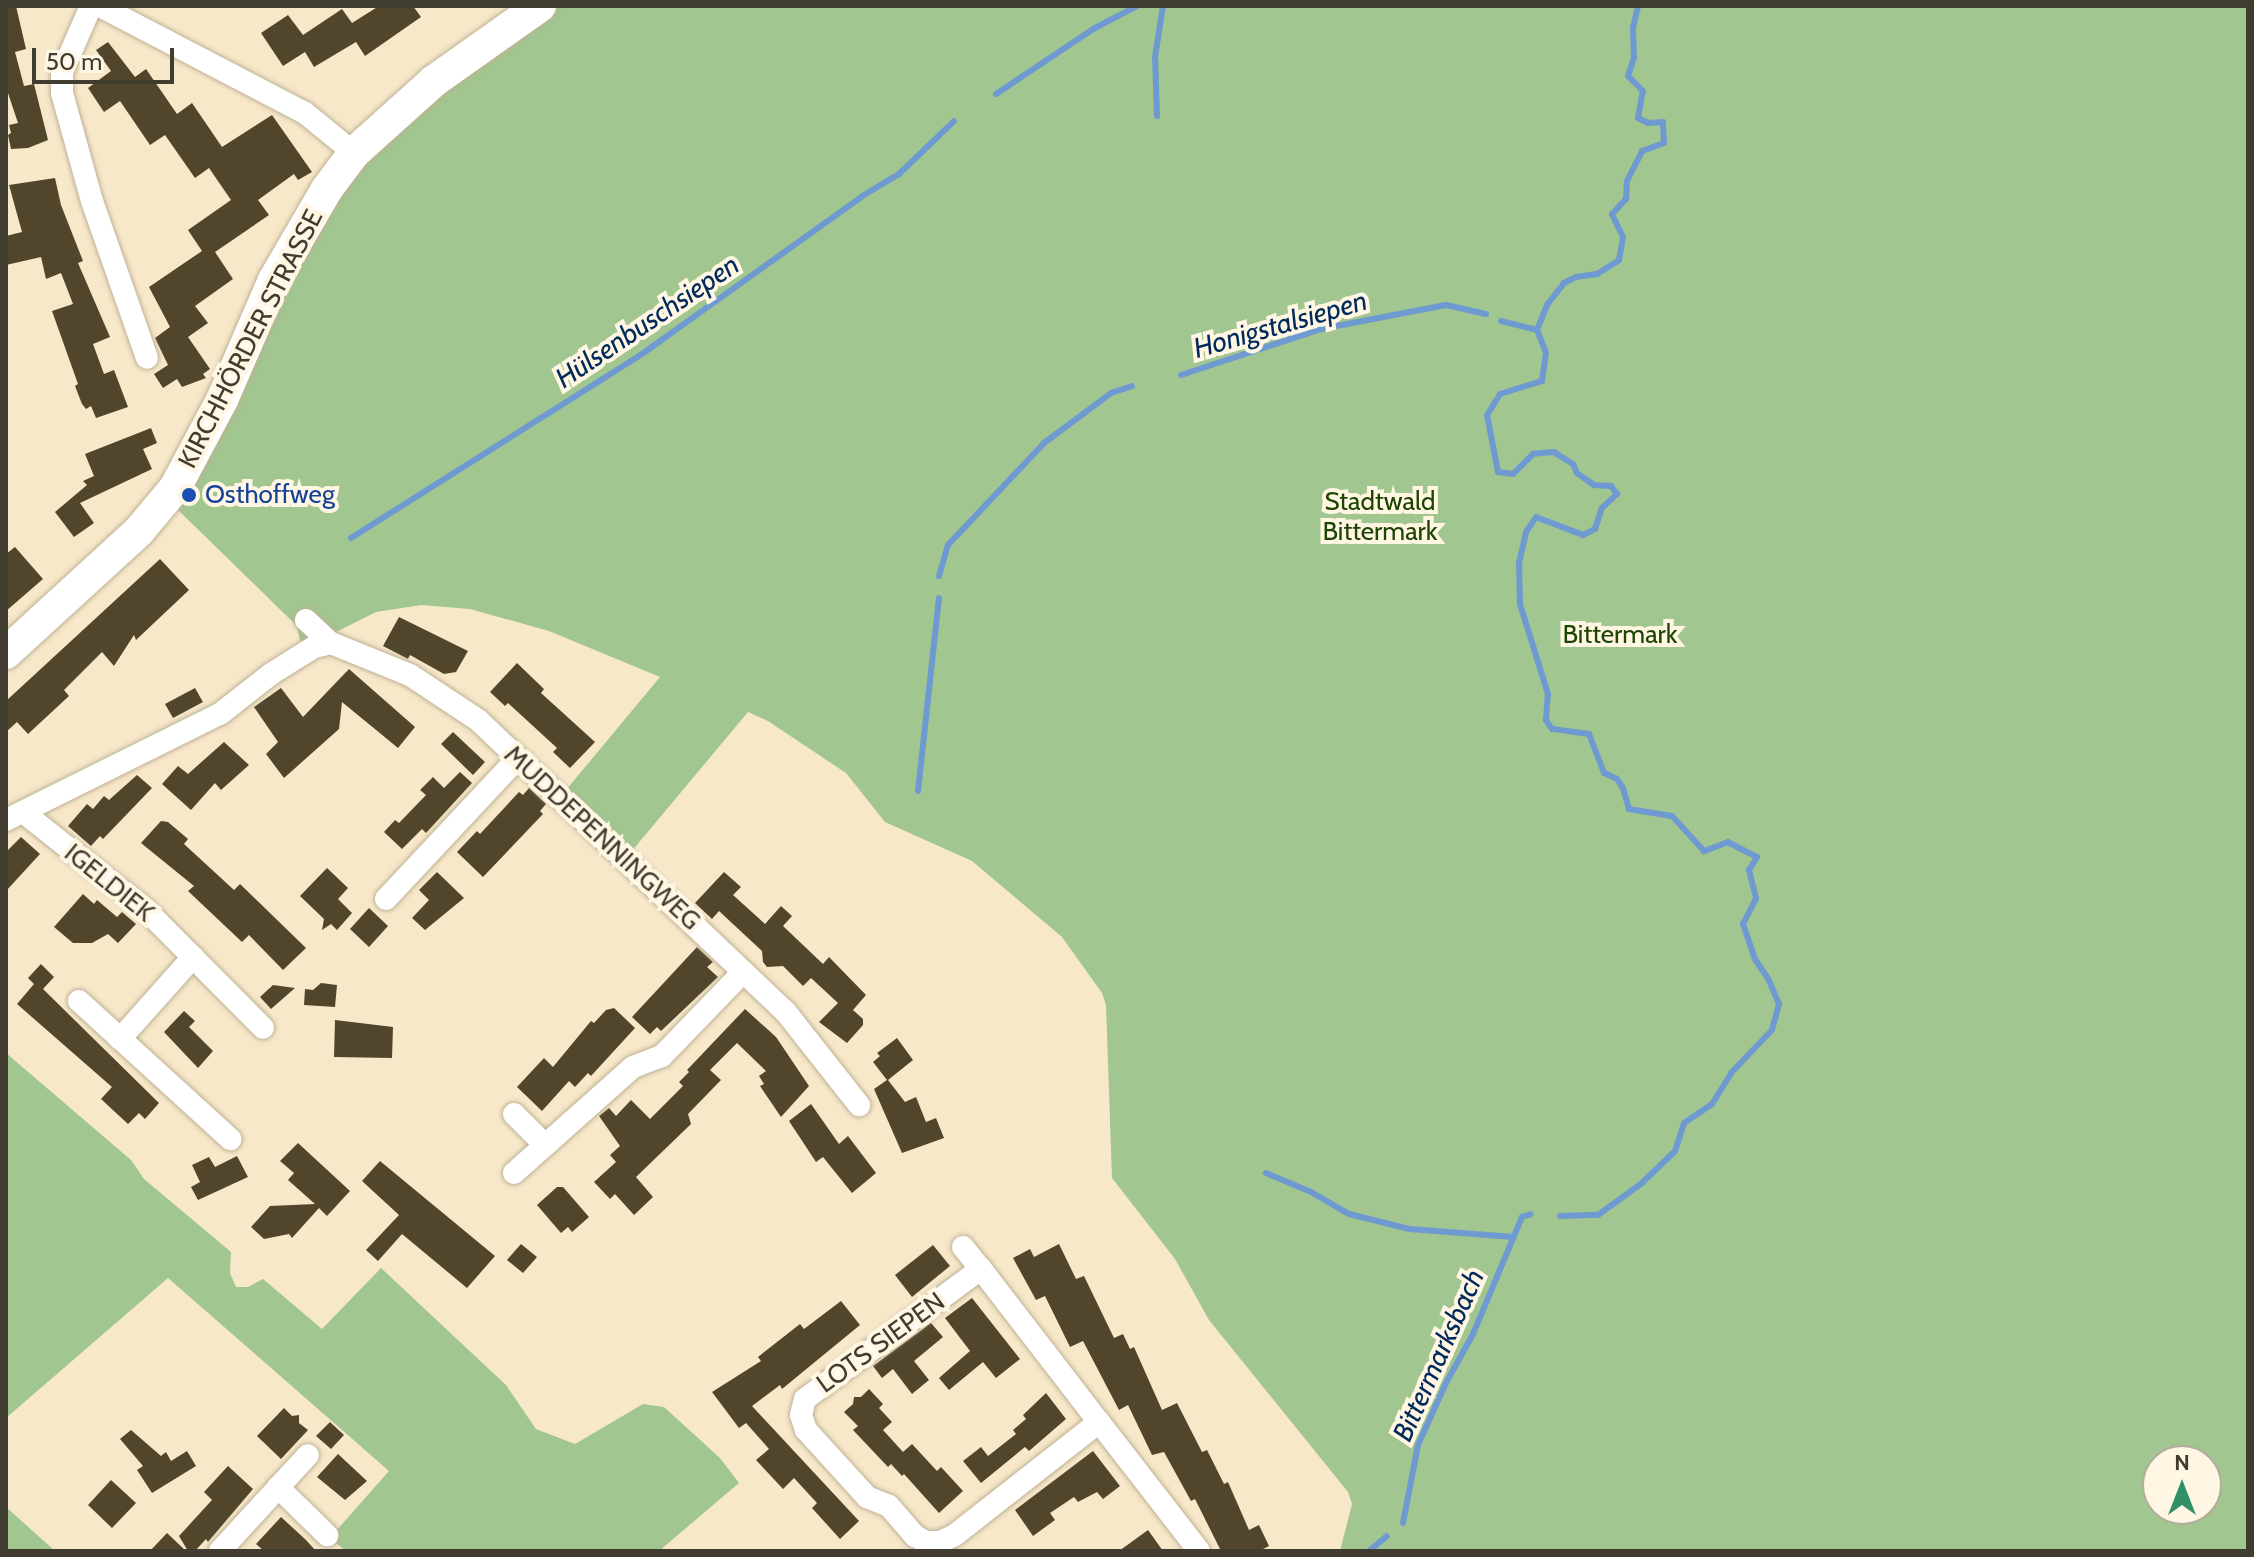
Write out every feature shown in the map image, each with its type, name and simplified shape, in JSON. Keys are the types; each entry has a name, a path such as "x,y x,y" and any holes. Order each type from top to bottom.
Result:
{"main road":[{"name":"KIRCHHÖRDER STRASSE","path":"6,653 130,540 175,488 222,400 274,280 327,189 354,153 434,81 540,6"}],"street":[{"path":"91,6 62,72 62,93 92,201 147,358"},
{"path":"100,6 305,113 354,153"},
{"name":"MUDDEPENNINGWEG","path":"306,620 331,643 410,675 478,720 785,1011 859,1105"},
{"path":"15,816 220,714 271,674 314,647 331,643"},
{"path":"386,899 517,759"},
{"name":"IGELDIEK","path":"15,816 146,910 263,1028"},
{"path":"120,1039 193,957"},
{"path":"514,1173 633,1067 662,1056 743,972"},
{"path":"79,1001 230,1139"},
{"path":"514,1114 545,1145"},
{"path":"963,1247 1199,1551"},
{"name":"LOTS SIEPEN","path":"981,1269 805,1399 801,1415 806,1430 867,1497 889,1506 915,1536 926,1542 940,1542 955,1535 1099,1422"},
{"path":"220,1551 308,1455"},
{"path":"278,1487 327,1535"}],"green space":[{"name":"Stadtwald Bittermark","path":"559,6 2248,6 2248,1551 1340,1551 1352,1504 1348,1492 1209,1320 1175,1259 1112,1178 1106,1005 1102,993 1062,937 972,861 885,822 846,773 768,721 748,712 631,852 566,790 660,677 549,631 470,609 421,605 376,612 332,634 300,641 297,626 175,507 345,177 451,82"},
{"path":"6,1053 131,1160 144,1179 231,1252 230,1273 236,1287 248,1287 263,1279 322,1329 381,1268 506,1385 536,1429 575,1444 643,1404 664,1407 720,1458 739,1483 659,1551 346,1551 336,1543 339,1538 336,1531 389,1471 168,1278 6,1418"},
{"path":"6,1507 55,1551 6,1551"}],"building":[{"path":"6,6 16,6 26,49 15,52 24,86 34,84 48,140 28,148 11,149 8,135 11,133 9,125 18,123 6,87"},
{"path":"379,6 413,6 421,17 365,56 356,42 314,67 305,52 283,66 261,33 288,15 303,35 342,9 352,23"},
{"path":"108,42 135,77 146,69 177,114 192,103 222,147 272,115 312,172 298,180 294,174 258,200 269,215 215,252 233,279 195,306 208,323 188,337 210,369 203,374 206,378 182,387 177,379 163,388 154,374 168,365 155,338 170,327 149,287 202,251 188,230 231,200 209,168 195,178 165,135 150,145 120,101 104,112 88,88 111,71 96,50"},
{"path":"55,178 61,205 83,261 78,263 110,337 93,344 104,374 114,370 128,407 96,418 91,406 86,409 82,404 52,311 73,304 61,273 46,279 41,257 6,265 6,236 22,232 9,185"},
{"path":"151,428 157,443 143,449 152,469 80,503 94,523 74,537 55,512 87,485 83,481 94,476 85,454"},
{"path":"15,547 43,579 6,611 6,554"},
{"path":"160,559 189,590 136,640 134,635 114,666 102,652 64,690 69,696 28,734 17,722 6,732 6,701"},
{"path":"399,617 468,651 456,672 444,674 410,655 408,659 383,646"},
{"path":"517,663 544,689 541,693 595,742 570,768 553,752 557,748 508,703 505,706 490,692"},
{"path":"349,669 415,727 398,748 342,702 339,729 284,778 266,754 278,742 254,707 281,688 303,717"},
{"path":"195,688 203,702 173,718 165,704"},
{"path":"453,732 485,762 473,775 441,744"},
{"path":"224,742 249,765 221,790 215,783 191,810 162,784 178,766 188,774"},
{"path":"460,772 472,783 426,833 422,829 402,849 384,832 395,820 399,823 426,795 420,790 433,777 444,788"},
{"path":"137,775 152,788 103,839 100,836 91,846 68,826 87,804 93,809 104,796 109,800"},
{"path":"529,788 546,804 540,811 543,814 483,877 457,852 477,831 480,834 519,792 523,795"},
{"path":"161,821 168,822 188,839 184,844 234,890 240,884 306,948 283,970 249,935 242,942 188,891 194,886 141,843"},
{"path":"21,837 40,854 6,891 6,852"},
{"path":"327,868 348,888 338,899 352,913 337,930 331,924 322,930 324,919 300,896"},
{"path":"437,872 464,898 425,930 412,918 429,900 419,890"},
{"path":"724,872 741,887 733,895 765,924 781,906 792,916 783,926 823,964 829,957 866,995 853,1010 863,1019 863,1025 847,1043 819,1022 838,1003 811,978 803,986 783,966 767,967 762,951 719,911 712,919 695,903"},
{"path":"83,894 94,904 97,900 117,917 122,912 136,924 118,943 108,934 92,943 73,943 54,927"},
{"path":"369,908 388,926 369,947 350,929"},
{"path":"697,947 713,962 707,967 718,977 661,1031 657,1027 650,1034 632,1017"},
{"path":"41,964 54,977 43,989 159,1103 145,1119 139,1113 128,1124 101,1099 112,1087 17,1004 34,984 28,978"},
{"path":"321,983 337,985 335,1007 304,1005 305,989 313,990"},
{"path":"273,985 295,988 271,1009 260,997"},
{"path":"614,1008 635,1028 591,1076 588,1073 575,1087 569,1081 542,1111 517,1087 544,1058 553,1067 591,1021 594,1023 606,1010"},
{"path":"745,1009 776,1037 809,1086 781,1117 760,1086 764,1084 759,1076 766,1071 737,1043 710,1070 721,1080 688,1114 691,1124 636,1177 653,1197 634,1215 615,1194 610,1199 594,1182 616,1162 610,1155 620,1146 599,1116 609,1108 616,1116 631,1100 650,1119 683,1086 679,1082 689,1072 687,1070"},
{"path":"184,1011 195,1021 189,1027 213,1051 198,1068 164,1032"},
{"path":"335,1020 393,1027 392,1058 334,1057"},
{"path":"897,1038 913,1060 888,1080 905,1102 916,1097 926,1122 936,1118 944,1138 902,1153 874,1089 887,1080 873,1062 880,1056 877,1053"},
{"path":"811,1104 839,1144 848,1136 876,1173 852,1193 823,1157 816,1162 789,1121"},
{"path":"298,1143 350,1191 327,1216 319,1208 292,1238 289,1234 264,1239 251,1227 270,1206 315,1204 288,1180 294,1173 280,1161"},
{"path":"237,1156 248,1177 198,1200 191,1187 200,1182 192,1165 209,1157 215,1167"},
{"path":"380,1161 495,1256 467,1288 402,1234 378,1261 366,1250 399,1215 362,1181"},
{"path":"557,1187 563,1187 589,1217 572,1232 568,1227 561,1233 537,1205"},
{"path":"521,1244 537,1257 523,1273 507,1260"},
{"path":"1059,1244 1076,1279 1084,1276 1114,1338 1123,1334 1130,1349 1134,1347 1162,1410 1177,1403 1202,1452 1207,1450 1224,1484 1228,1482 1249,1530 1259,1525 1269,1546 1259,1551 1221,1551 1195,1499 1191,1501 1164,1452 1152,1455 1128,1405 1119,1410 1083,1341 1070,1347 1045,1296 1036,1300 1013,1258 1030,1249 1034,1257"},
{"path":"933,1245 950,1266 912,1297 895,1275"},
{"path":"972,1298 1020,1359 996,1378 983,1362 949,1390 939,1378 970,1351 945,1318"},
{"path":"841,1301 860,1325 782,1389 780,1385 752,1406 859,1521 840,1539 812,1508 817,1503 794,1478 783,1489 756,1460 769,1449 746,1423 739,1428 712,1392 761,1361 758,1357 800,1324 804,1329"},
{"path":"931,1323 943,1337 914,1361 929,1380 912,1394 893,1369 882,1378 873,1366"},
{"path":"869,1389 883,1404 879,1408 892,1422 883,1430 903,1452 912,1444 937,1471 941,1467 963,1491 939,1513 904,1474 902,1476 891,1464 888,1467 853,1430 858,1426 844,1412 853,1404 854,1397 861,1397"},
{"path":"1046,1393 1066,1419 1029,1451 1025,1447 981,1483 963,1461 981,1447 988,1456 1016,1434 1013,1430 1026,1419 1023,1415"},
{"path":"284,1408 292,1416 299,1415 299,1423 308,1430 281,1459 257,1436"},
{"path":"330,1422 344,1435 331,1449 316,1436"},
{"path":"131,1430 161,1456 166,1452 171,1461 187,1451 196,1466 152,1493 137,1470 143,1466 120,1439"},
{"path":"1093,1451 1120,1486 1103,1499 1097,1492 1078,1502 1074,1497 1050,1513 1055,1520 1033,1536 1015,1510"},
{"path":"338,1454 367,1481 345,1500 317,1477"},
{"path":"228,1466 253,1489 208,1542 206,1539 195,1551 188,1551 179,1536 212,1500 204,1492"},
{"path":"111,1480 136,1503 112,1528 88,1505"},
{"path":"281,1517 316,1551 264,1551 256,1544"},
{"path":"1148,1530 1163,1551 1119,1551"},
{"path":"167,1533 186,1551 150,1551"}],"waterway":[{"name":"Hülsenbuschsiepen","path":"996,94 1093,29 1137,6"},
{"path":"1157,116 1155,57 1163,6"},
{"name":"Bittermarksbach","path":"1560,1216 1598,1215 1642,1183 1675,1151 1684,1123 1712,1104 1731,1073 1772,1030 1779,1004 1769,980 1755,959 1743,924 1756,898 1749,870 1757,857 1728,842 1704,851 1672,816 1629,809 1617,779 1604,773 1589,734 1552,729 1546,720 1548,694 1520,604 1519,563 1526,532 1536,517 1583,535 1595,529 1602,508 1617,494 1611,486 1594,485 1577,473 1573,464 1554,452 1533,454 1513,474 1498,472 1487,415 1500,394 1542,381 1546,353 1537,330 1547,305 1564,283 1576,277 1597,274 1619,260 1623,237 1612,214 1626,199 1627,181 1642,151 1664,143 1663,122 1648,123 1638,118 1643,91 1628,76 1634,58 1633,28 1638,6"},
{"name":"Hülsenbuschsiepen","path":"351,538 642,354 864,195 899,174 954,121"},
{"name":"Honigstalsiepen","path":"1181,375 1321,329 1446,305 1486,314"},
{"name":"Honigstalsiepen","path":"1501,321 1537,330"},
{"name":"Honigstalsiepen","path":"939,576 948,545 1044,443 1111,393 1132,386"},
{"name":"Honigstalsiepen","path":"918,791 939,598"},
{"path":"1266,1173 1311,1192 1349,1214 1409,1229 1514,1237"},
{"name":"Bittermarksbach","path":"1403,1523 1418,1445 1446,1383 1473,1334 1522,1217 1531,1214"},
{"name":"Bittermarksbach","path":"1369,1551 1387,1536"}],"place":[{"name":"Osthoffweg","path":"189,495"}],"park label":[{"name":"Bittermark","path":"1620,635"}]}
